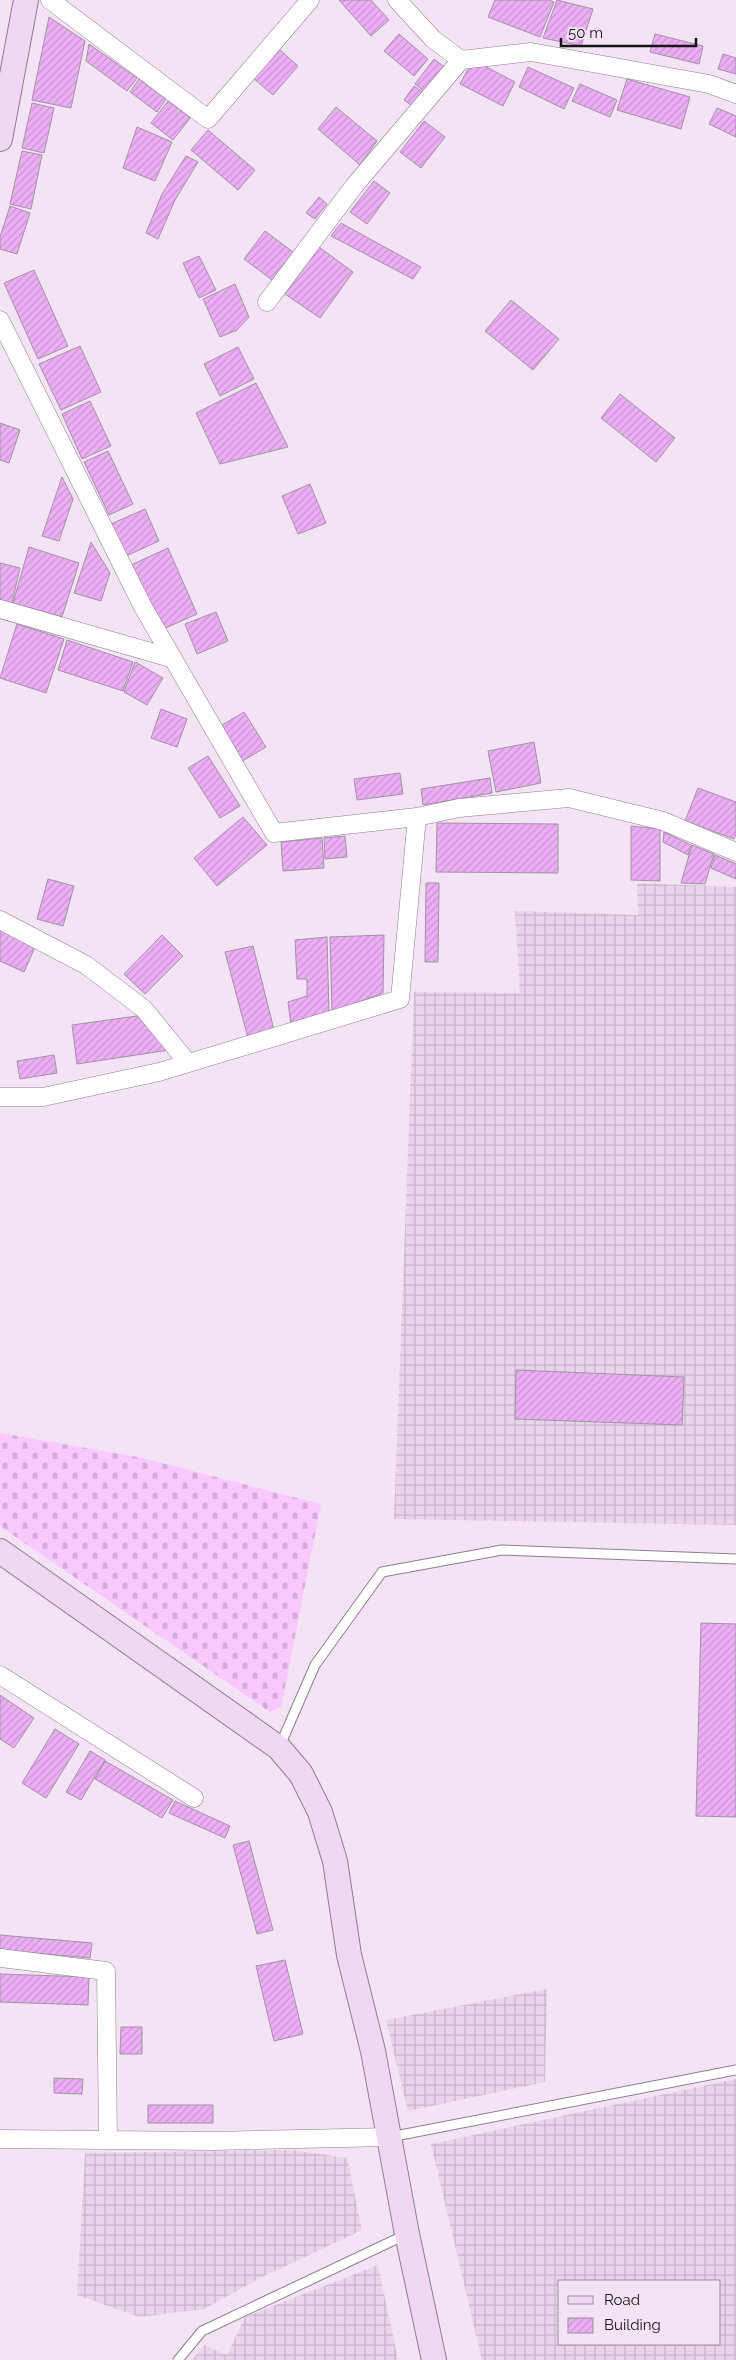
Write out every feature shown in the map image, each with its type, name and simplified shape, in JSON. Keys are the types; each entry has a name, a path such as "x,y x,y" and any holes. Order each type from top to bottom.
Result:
{"main road":[{"path":"0,139 26,0"},
{"path":"0,1551 279,1748 301,1774 320,1812 335,1861 349,1955 373,2051 407,2234 434,2360"}],"street":[{"path":"50,0 208,119 310,0"},
{"path":"397,0 432,39 461,60 532,52 709,84 736,94"},
{"path":"267,302 354,186 461,60"},
{"path":"0,320 139,599 171,658 274,833 417,817 459,808 569,798 663,821 736,852"},
{"path":"0,609 171,658"},
{"path":"0,1097 43,1097 188,1063 400,999 417,817"},
{"path":"0,920 86,965 144,1009 188,1063"},
{"path":"0,1675 194,1798"},
{"path":"0,1958 106,1971 108,2140"},
{"path":"0,2139 212,2141 389,2137"}],"lane":[{"path":"279,1748 315,1665 382,1572 502,1550 736,1559"},
{"path":"389,2137 736,2070"},
{"path":"178,2360 202,2331 407,2234"}],"shaded area":[{"path":"637,883 736,887 736,1525 394,1519 414,992 520,993 515,911 638,915"},
{"path":"547,1989 545,2082 408,2111 386,2020"},
{"path":"736,2079 736,2360 482,2360 431,2144"},
{"path":"292,2150 347,2158 362,2230 260,2278 204,2309 139,2317 77,2295 85,2153"},
{"path":"378,2265 398,2360 192,2360 204,2345 227,2355 245,2317"}],"green space":[{"path":"0,1433 138,1457 321,1504 281,1707 270,1712 0,1526"}],"building":[{"path":"339,0 371,0 389,20 371,36"},
{"path":"495,0 549,0 554,2 540,37 488,17"},
{"path":"557,0 593,9 581,46 543,38"},
{"path":"49,17 85,41 71,108 32,100"},
{"path":"399,34 428,59 414,76 384,51"},
{"path":"655,34 703,46 699,64 650,52"},
{"path":"89,44 137,78 127,91 86,61"},
{"path":"279,49 298,66 273,95 253,78"},
{"path":"723,54 736,58 736,74 718,69"},
{"path":"434,59 447,69 427,94 415,84"},
{"path":"473,60 515,82 503,106 460,84"},
{"path":"528,67 574,88 564,109 519,87"},
{"path":"139,79 166,99 157,112 130,92"},
{"path":"627,79 690,97 681,129 617,110"},
{"path":"580,84 617,100 610,117 572,101"},
{"path":"414,86 426,95 415,108 404,100"},
{"path":"168,101 190,118 173,140 151,123"},
{"path":"32,103 54,108 44,153 22,148"},
{"path":"336,107 377,141 360,165 318,129"},
{"path":"717,108 736,116 736,137 709,124"},
{"path":"424,121 445,137 421,168 400,152"},
{"path":"137,127 172,142 155,181 123,168"},
{"path":"208,130 255,170 238,190 191,150"},
{"path":"22,151 42,155 31,209 10,204"},
{"path":"186,156 198,162 175,200 158,239 146,233 162,194"},
{"path":"374,181 390,193 367,224 350,212"},
{"path":"319,197 327,204 315,219 306,213"},
{"path":"10,206 30,213 17,254 0,249 0,237"},
{"path":"341,223 421,267 413,279 331,236"},
{"path":"265,231 293,252 272,280 244,259"},
{"path":"319,247 353,272 320,318 285,294"},
{"path":"199,256 216,290 199,298 183,263"},
{"path":"34,270 68,346 38,359 4,283"},
{"path":"235,284 249,317 237,330 220,337 203,299"},
{"path":"511,300 559,339 533,370 485,331"},
{"path":"80,346 101,392 61,410 39,364"},
{"path":"238,347 254,379 220,396 204,364"},
{"path":"256,383 288,447 220,464 196,413"},
{"path":"620,394 675,438 656,462 601,418"},
{"path":"90,401 111,446 82,459 62,414"},
{"path":"0,423 20,430 9,463 0,460"},
{"path":"108,451 133,504 109,515 84,462"},
{"path":"62,477 73,499 59,541 42,536"},
{"path":"310,484 326,523 298,534 282,496"},
{"path":"145,509 159,541 126,556 111,524"},
{"path":"91,542 110,573 101,601 74,593"},
{"path":"29,547 79,563 62,617 13,603"},
{"path":"168,548 197,614 161,630 131,565"},
{"path":"0,563 20,568 12,603 0,600"},
{"path":"216,612 228,641 197,654 185,624"},
{"path":"17,624 64,639 46,693 0,678"},
{"path":"67,640 133,662 123,691 58,670"},
{"path":"135,662 163,678 147,705 124,692"},
{"path":"161,709 187,719 177,747 151,738"},
{"path":"244,712 266,747 239,763 217,728"},
{"path":"534,742 541,783 496,792 488,751"},
{"path":"208,756 240,806 220,818 188,768"},
{"path":"400,773 403,794 357,800 354,779"},
{"path":"490,778 492,793 423,805 421,789"},
{"path":"698,788 736,802 736,834 734,839 685,821"},
{"path":"243,817 267,845 217,886 194,858"},
{"path":"437,823 558,824 558,873 436,872"},
{"path":"631,826 660,829 660,881 631,880"},
{"path":"664,832 691,845 688,855 663,842"},
{"path":"345,836 347,857 325,859 324,838"},
{"path":"322,838 324,868 283,871 281,842"},
{"path":"692,845 714,854 705,884 681,883"},
{"path":"715,855 736,864 736,879 711,868"},
{"path":"48,879 74,886 63,926 37,919"},
{"path":"426,883 439,883 438,962 425,962"},
{"path":"0,928 36,945 24,972 0,961"},
{"path":"162,935 183,956 145,994 124,974"},
{"path":"384,935 383,993 332,1012 330,937"},
{"path":"327,937 329,1013 291,1025 288,1002 307,996 307,979 297,979 295,940"},
{"path":"253,946 274,1030 248,1038 225,952"},
{"path":"144,1015 169,1050 77,1064 72,1025"},
{"path":"54,1055 57,1073 20,1079 17,1061"},
{"path":"516,1370 684,1377 682,1425 515,1419"},
{"path":"701,1623 736,1624 736,1817 696,1816"},
{"path":"0,1695 34,1718 14,1748 0,1739"},
{"path":"55,1729 79,1744 46,1798 22,1783"},
{"path":"90,1751 105,1760 81,1800 66,1792"},
{"path":"105,1761 173,1800 162,1818 95,1779"},
{"path":"175,1801 230,1826 225,1838 169,1813"},
{"path":"249,1841 273,1930 257,1934 233,1845"},
{"path":"0,1935 92,1943 90,1958 0,1950"},
{"path":"285,1960 303,2034 274,2041 256,1966"},
{"path":"0,1974 89,1977 88,2005 0,2002"},
{"path":"121,2027 142,2027 142,2054 120,2054"},
{"path":"54,2078 83,2079 82,2094 54,2093"},
{"path":"148,2105 213,2105 213,2123 148,2123"}]}
